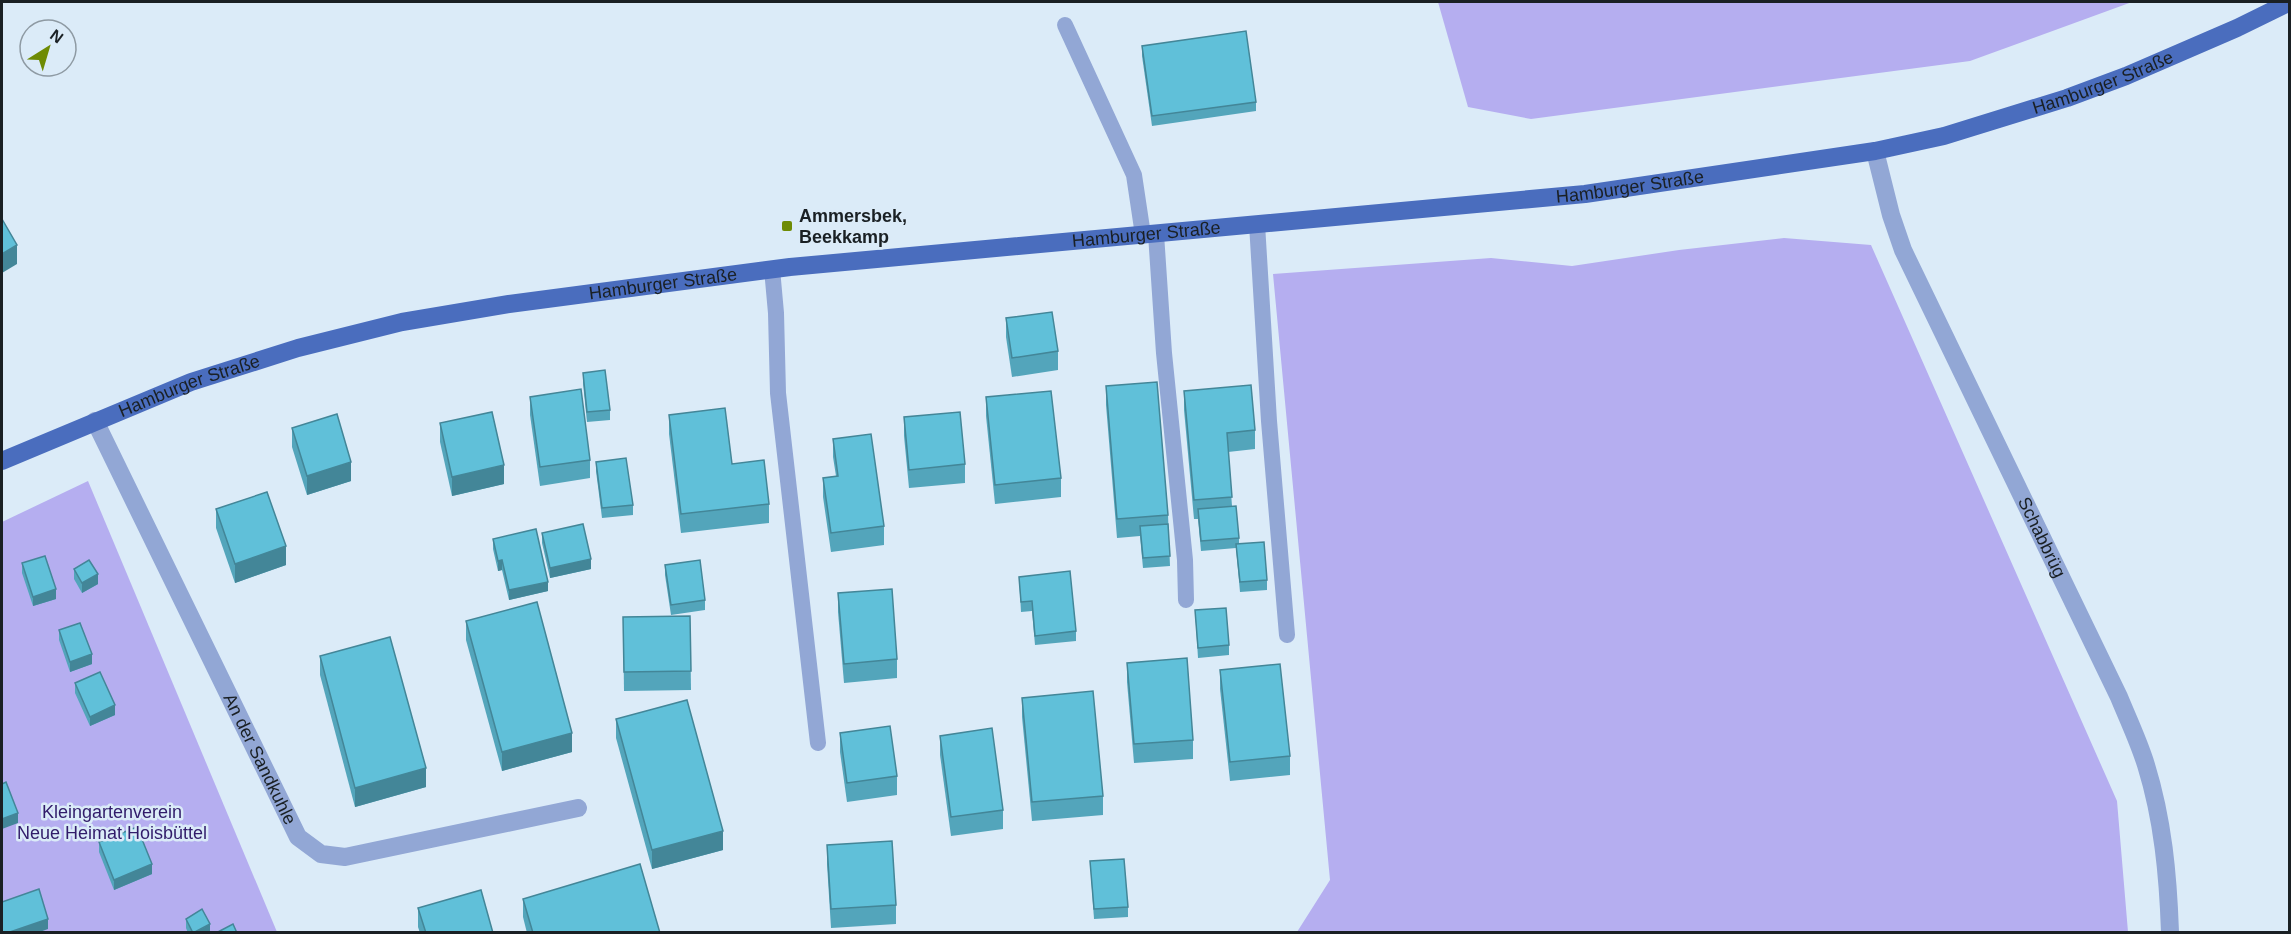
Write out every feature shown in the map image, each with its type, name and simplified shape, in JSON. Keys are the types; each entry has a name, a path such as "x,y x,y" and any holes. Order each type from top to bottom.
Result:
{"main road":[{"name":"Hamburger Straße","path":"2,461 191,382 255,361 402,322 509,304 772,269 1585,194 1875,150 1944,136 2067,98 2126,76 2237,28 2289,2"}],"street":[{"name":"Schabbrüg","path":"1875,150 1891,214 1903,250 2119,697 2146,763 2162,826 2170,933"},
{"name":"An der Sandkuhle","path":"95,421 298,837 321,854 345,857 578,808"}],"lane":[{"path":"1065,25 1134,175 1149,234 1164,353 1185,560 1186,600"},
{"path":"1257,224 1269,421 1287,635"},
{"path":"772,269 776,313 778,393 818,743"}],"green space":[{"path":"1438,2 2132,2 1970,61 1531,119 1468,107"},
{"path":"1784,238 1871,245 2117,801 2128,932 1297,932 1330,880 1273,274 1491,258 1572,266 1679,250"},
{"name":"Kleingartenverein Neue Heimat Hoisbüttel","path":"88,481 277,932 2,932 2,522"}],"building":[{"path":"1246,31 1256,102 1152,116 1142,46"},
{"path":"2,219 17,245 2,254"},
{"path":"1052,312 1058,351 1012,358 1006,318"},
{"path":"605,370 610,410 587,412 583,373"},
{"path":"1157,382 1168,515 1117,519 1106,386"},
{"path":"1251,385 1255,430 1227,433 1232,497 1194,500 1184,391"},
{"path":"581,389 590,460 540,467 530,397"},
{"path":"1051,391 1061,478 995,485 986,397"},
{"path":"725,408 732,464 764,460 769,504 681,514 669,415"},
{"path":"492,412 504,465 452,477 440,423"},
{"path":"960,412 965,464 909,470 904,417"},
{"path":"337,414 351,462 307,476 292,428"},
{"path":"871,434 884,526 831,533 823,478 838,476 833,439"},
{"path":"626,458 633,505 602,508 596,462"},
{"path":"267,492 286,546 235,564 216,509"},
{"path":"1236,506 1239,538 1201,541 1198,509"},
{"path":"583,524 591,559 550,568 542,533"},
{"path":"1168,524 1170,556 1143,558 1140,526"},
{"path":"536,529 548,582 509,590 502,560 498,561 493,539"},
{"path":"1264,542 1267,580 1240,582 1236,544"},
{"path":"45,556 56,589 33,597 22,563"},
{"path":"89,560 98,574 82,583 74,569"},
{"path":"700,560 705,600 671,605 665,565"},
{"path":"1070,571 1076,631 1035,636 1032,601 1021,602 1019,577"},
{"path":"892,589 897,659 844,664 838,593"},
{"path":"537,602 572,733 502,752 466,621"},
{"path":"1226,608 1229,645 1198,648 1195,610"},
{"path":"690,616 691,671 624,672 623,617"},
{"path":"80,623 92,654 70,662 59,630"},
{"path":"390,637 426,768 355,788 320,656"},
{"path":"1187,658 1193,740 1134,744 1127,663"},
{"path":"1280,664 1290,756 1230,762 1220,670"},
{"path":"100,672 115,705 90,717 75,683"},
{"path":"1093,691 1103,796 1032,802 1022,698"},
{"path":"687,700 723,831 652,850 616,719"},
{"path":"890,726 897,776 847,783 840,733"},
{"path":"992,728 1003,810 951,817 940,736"},
{"path":"6,782 18,813 2,819 2,784"},
{"path":"137,827 152,864 114,880 99,842"},
{"path":"892,841 896,905 831,909 827,845"},
{"path":"1124,859 1128,907 1094,909 1090,861"},
{"path":"640,864 660,933 533,933 523,899"},
{"path":"39,889 48,919 2,933 2,902"},
{"path":"481,890 493,933 426,933 418,908"},
{"path":"202,909 210,924 193,933 186,919"},
{"path":"233,924 237,933 216,933"}],"place":[{"name":"Ammersbek, Beekkamp","path":"787,226"}]}
